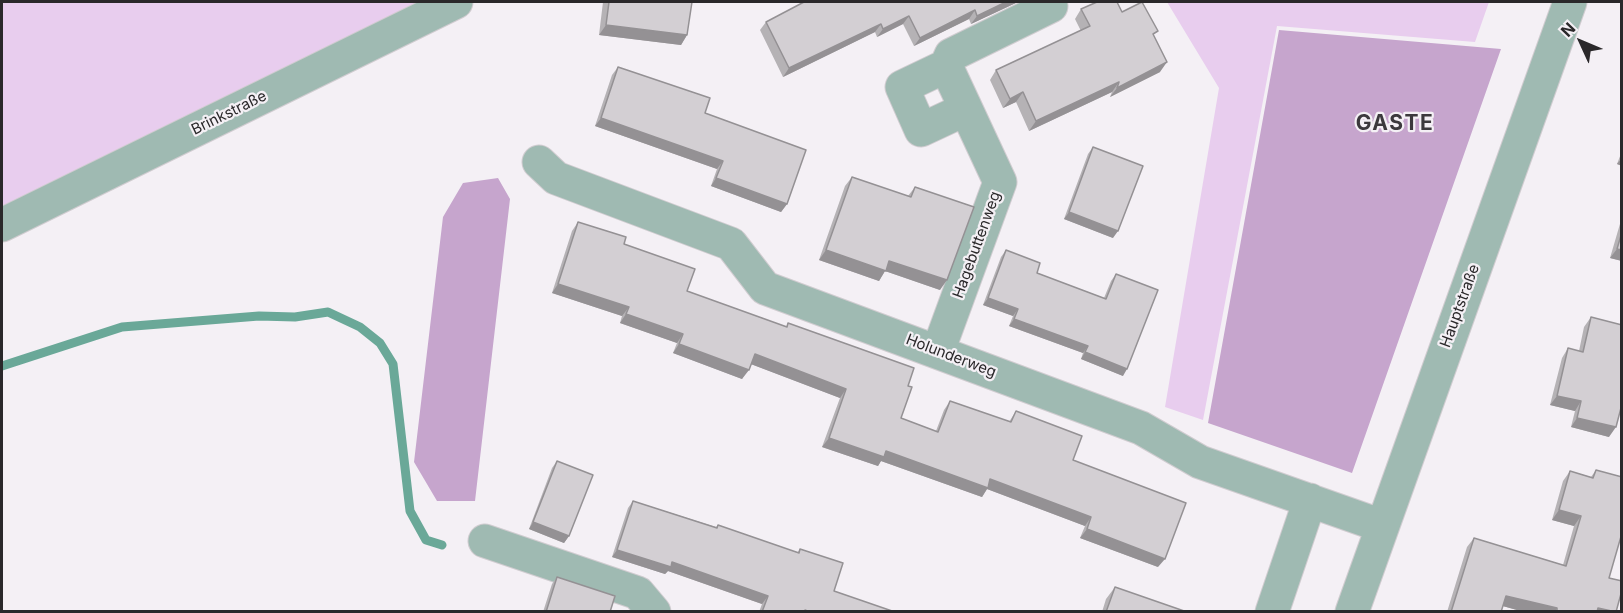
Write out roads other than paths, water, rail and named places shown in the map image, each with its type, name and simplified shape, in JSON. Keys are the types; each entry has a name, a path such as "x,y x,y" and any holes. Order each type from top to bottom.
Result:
{"street":[{"name":"Brinkstraße","path":"2,225 456,2"},
{"name":"Hauptstraße","path":"1352,612 1570,2"},
{"path":"966,109 921,130 902,87 946,66 951,55 1051,6"},
{"name":"Hagebuttenweg","path":"938,351 1000,182 946,66"},
{"name":"Holunderweg","path":"539,162 556,178 731,244 765,288 1141,428 1200,462 1382,526"},
{"path":"1272,612 1310,501"},
{"path":"485,541 638,593 654,612"}],"waterway":[{"path":"2,366 122,327 259,316 295,317 328,312 360,327 380,343 393,364 410,511 426,540 442,545"}],"district":[{"name":"GASTE","path":"1395,124"}]}
